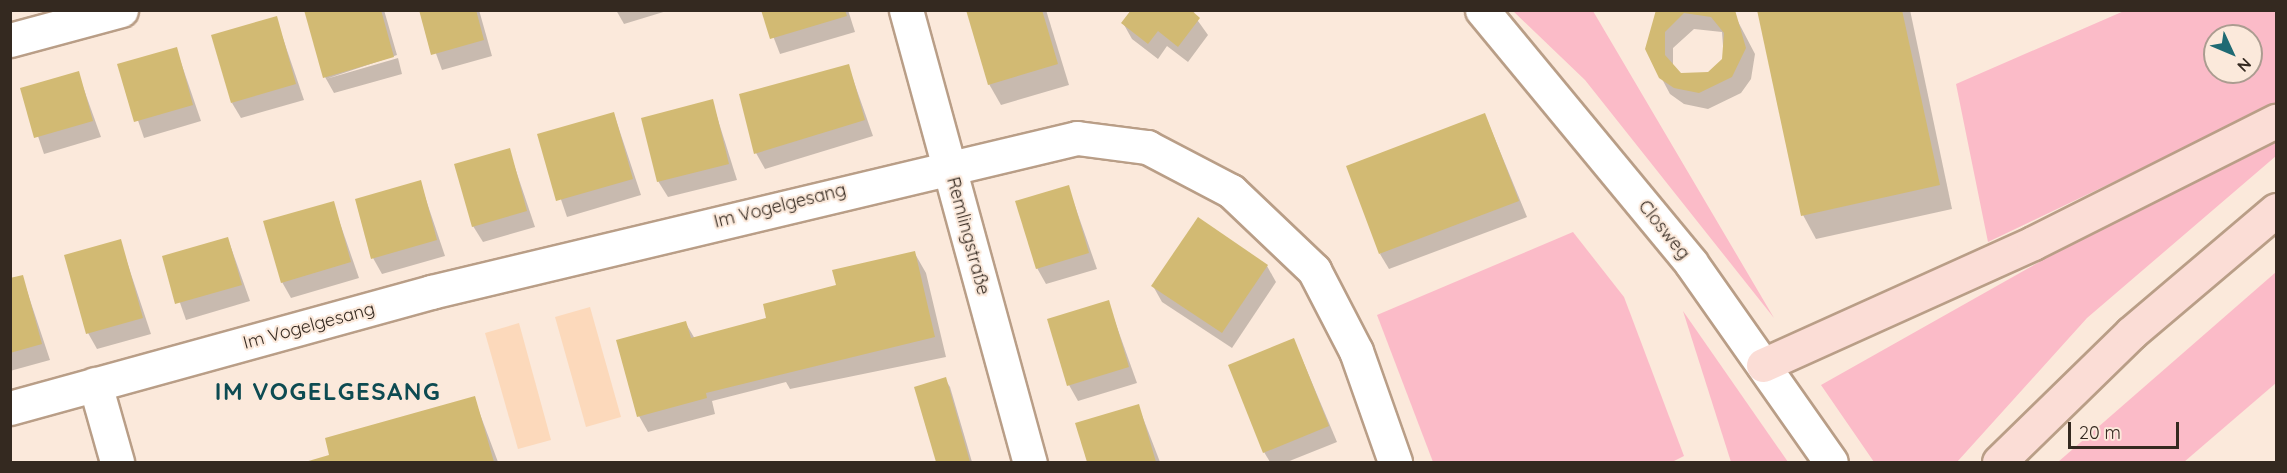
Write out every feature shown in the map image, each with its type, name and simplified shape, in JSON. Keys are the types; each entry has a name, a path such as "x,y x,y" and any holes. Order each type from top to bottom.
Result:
{"main road":[{"path":"1764,365 2033,243 2277,121"},
{"path":"1999,462 2131,333 2277,210"}],"street":[{"path":"10,40 121,10"},
{"name":"Remlingstraße","path":"906,10 1030,462"},
{"name":"Closweg","path":"1482,10 1691,263 1831,462"},
{"name":"Im Vogelgesang","path":"10,408 431,292 949,164 1077,138 1147,147 1232,191 1314,270 1356,351 1395,462"},
{"path":"95,384 117,462"}],"shaded area":[{"path":"1513,11 1593,11 1774,318 1585,80"},
{"path":"2124,11 2276,11 2276,104 1988,242 1956,84"},
{"path":"2276,138 2276,156 2087,318 1957,462 1874,462 1821,385 2089,234"},
{"path":"1573,232 1624,297 1684,456 1672,462 1433,462 1377,315"},
{"path":"2276,272 2276,383 2184,462 2058,462"},
{"path":"590,307 621,417 586,427 555,317"},
{"path":"1683,311 1788,462 1731,462"},
{"path":"519,323 551,440 518,449 485,333"}],"building":[{"path":"304,10 381,10 394,57 323,78"},
{"path":"419,10 476,10 484,40 431,55"},
{"path":"761,10 845,10 847,16 770,39"},
{"path":"966,10 1042,10 1058,64 988,85"},
{"path":"1131,10 1191,10 1200,18 1178,47 1158,31 1148,44 1121,23"},
{"path":"1656,10 1735,10 1746,48 1732,77 1699,93 1674,88 1659,78 1645,49","holes":["1684,13 1711,17 1724,33 1722,59 1708,72 1681,73 1665,55 1665,32"]},
{"path":"1757,10 1902,10 1940,185 1801,216"},
{"path":"277,16 296,84 231,103 211,35"},
{"path":"177,47 193,105 134,122 117,64"},
{"path":"849,64 865,120 754,154 739,94"},
{"path":"79,71 93,121 34,138 20,88"},
{"path":"713,99 729,164 657,182 641,118"},
{"path":"614,112 633,179 556,201 537,134"},
{"path":"1485,113 1519,201 1379,254 1346,166"},
{"path":"510,148 527,211 472,227 454,164"},
{"path":"421,180 437,240 371,259 355,199"},
{"path":"1069,185 1089,253 1036,269 1015,201"},
{"path":"334,201 351,262 281,283 263,221"},
{"path":"1198,217 1268,265 1222,333 1151,286"},
{"path":"228,237 242,285 175,304 162,256"},
{"path":"121,239 143,318 86,334 64,255"},
{"path":"915,251 935,337 706,393 707,398 637,417 616,340 686,321 691,338 766,318 763,304 836,285 832,270"},
{"path":"23,275 42,344 10,353 10,278"},
{"path":"1109,300 1129,367 1067,386 1047,319"},
{"path":"1294,338 1329,426 1263,453 1228,365"},
{"path":"946,377 970,462 936,462 914,387"},
{"path":"475,396 494,462 305,462 329,455 325,438"},
{"path":"1139,404 1156,462 1087,462 1075,423"}],"district":[{"name":"IM VOGELGESANG","path":"328,392"}]}
